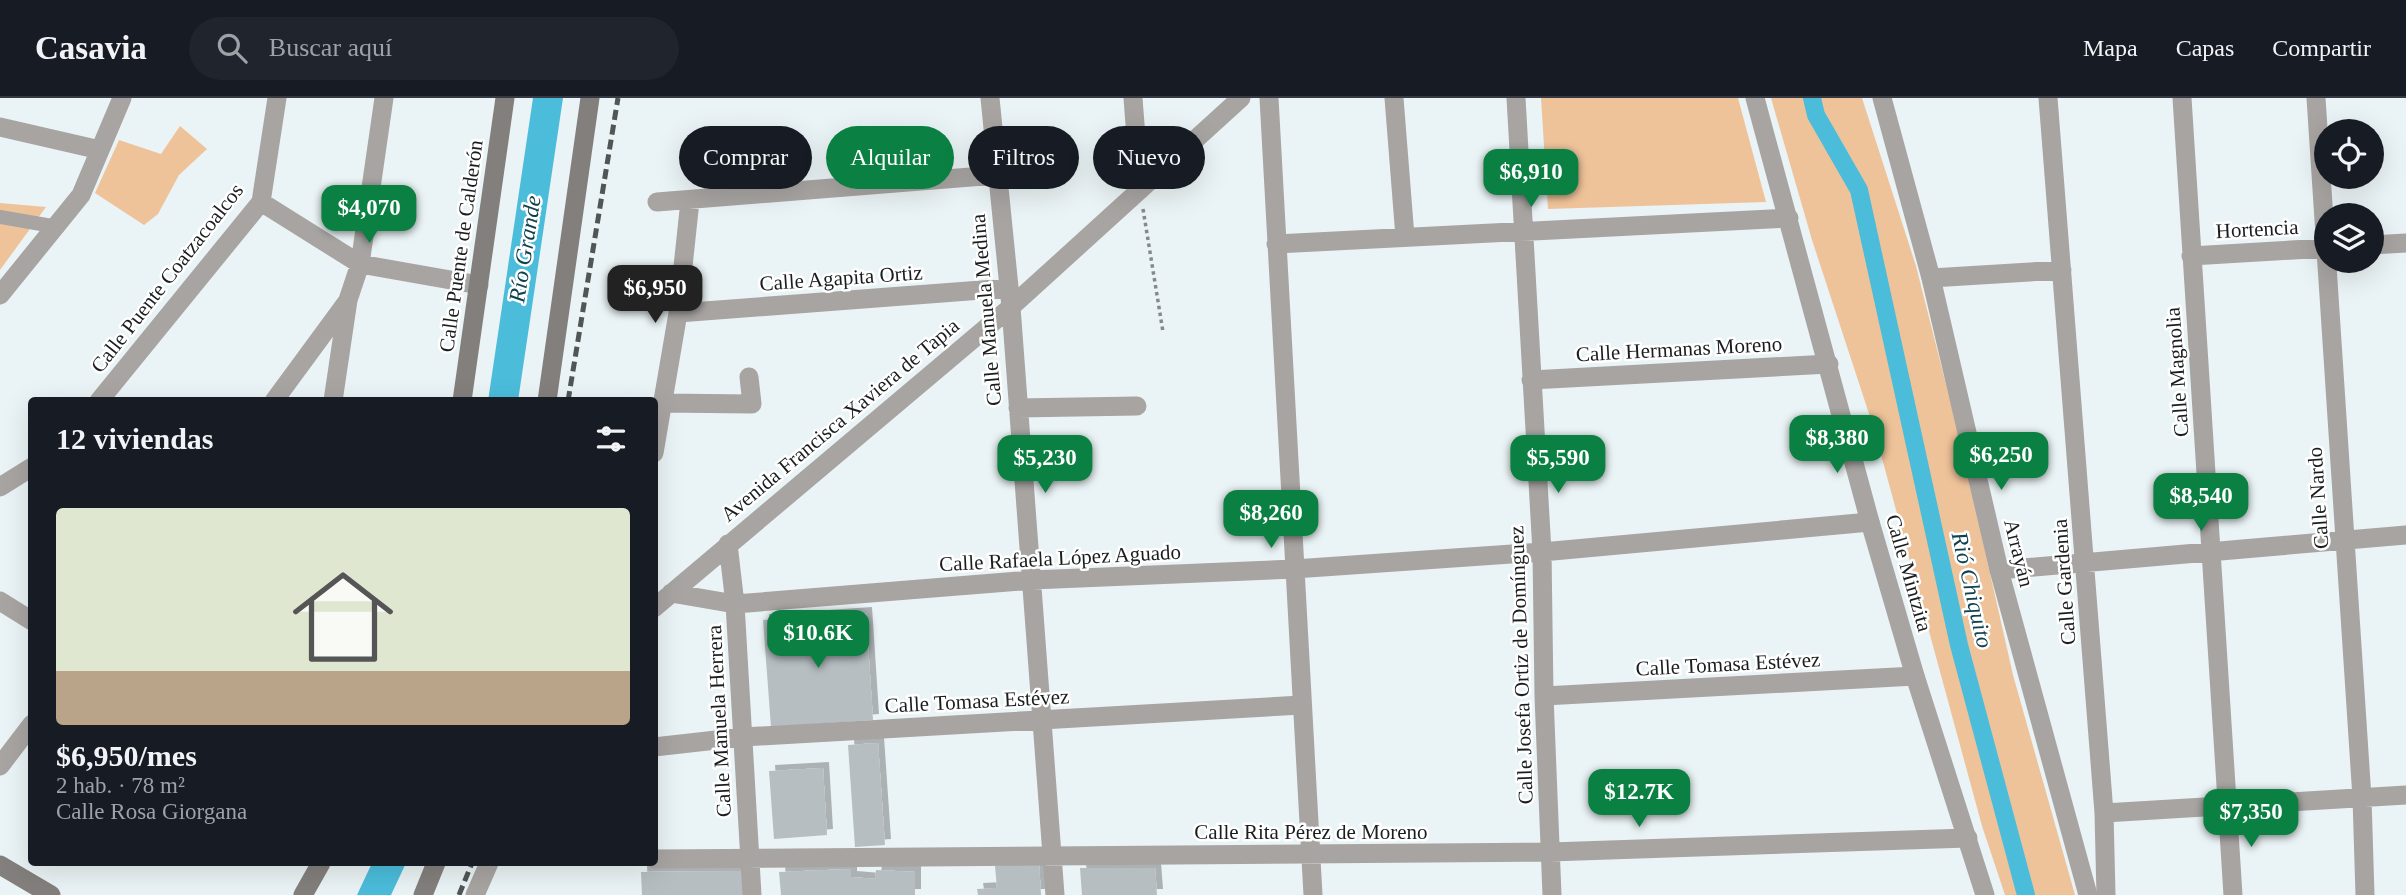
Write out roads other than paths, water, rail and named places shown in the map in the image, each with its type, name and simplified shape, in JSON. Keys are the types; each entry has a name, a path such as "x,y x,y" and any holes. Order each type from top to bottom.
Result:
{"main road":[{"name":"Calle Puente de Calderón","path":"462,397 505,98"},
{"path":"548,397 590,98"},
{"path":"0,865 51,895"},
{"path":"303,895 319,866"},
{"path":"423,895 435,866"}],"street":[{"path":"0,295 81,195 122,98"},
{"name":"Calle Puente Coatzacoalcos","path":"102,397 261,202 277,98"},
{"path":"334,397 348,300 360,264 384,98"},
{"name":"Calle Manuela Medina","path":"990,98 992,126"},
{"path":"1133,98 1140,190"},
{"name":"Avenida Francisca Xaviera de Tapia","path":"658,604 1010,297 1140,190 1241,98"},
{"path":"1269,98 1313,895"},
{"path":"1394,98 1405,237"},
{"name":"Calle Josefa Ortiz de Domínguez","path":"1516,98 1542,552 1544,696 1552,895"},
{"name":"Calle Mintzita","path":"1755,98 1870,522 1915,676 1985,895"},
{"name":"Arrayán","path":"1882,98 1931,278 1998,570 2088,895"},
{"name":"Calle Gardenia","path":"2048,98 2104,813 2106,895"},
{"name":"Calle Magnolia","path":"2182,98 2233,895"},
{"name":"Calle Nardo","path":"2316,98 2322,203"},
{"path":"0,127 100,150"},
{"path":"657,202 968,177"},
{"name":"Calle Manuela Medina","path":"998,189 1010,297 1055,895"},
{"path":"658,431 678,313 690,201"},
{"path":"261,202 360,264 479,285"},
{"path":"0,216 58,226"},
{"path":"1276,244 1525,229 1789,218"},
{"path":"2384,245 2406,243"},
{"name":"Hortencia","path":"2191,256 2314,249"},
{"path":"1931,278 2062,270"},
{"name":"Calle Nardo","path":"2327,273 2362,798 2365,895"},
{"name":"Calle Agapita Ortiz","path":"678,313 1010,297"},
{"path":"277,397 348,300"},
{"name":"Calle Hermanas Moreno","path":"1531,380 1829,365"},
{"path":"663,403 752,404 749,377"},
{"path":"1018,408 1137,406"},
{"path":"0,487 28,470"},
{"name":"Calle Rafaela López Aguado","path":"671,593 735,604 1032,580 1294,569 1542,552 1870,522"},
{"path":"1998,570 2406,536"},
{"name":"Calle Manuela Herrera","path":"728,544 735,604 752,895"},
{"path":"0,601 28,618"},
{"name":"Calle Tomasa Estévez","path":"1544,696 1915,676"},
{"name":"Calle Tomasa Estévez","path":"658,747 743,737 1302,705"},
{"path":"0,766 28,729"},
{"path":"2104,813 2406,795"},
{"name":"Calle Rita Pérez de Moreno","path":"658,859 1550,852 1968,838"},
{"path":"475,895 488,866"}],"water":[{"name":"Río Grande","path":"533,98 563,98 519,397 489,397"},
{"path":"371,866 405,866 391,895 357,895"}],"waterway":[{"name":"Rió Chiquito","path":"1812,98 1816,115 1859,190 1959,645 2026,895"}],"railway":[{"path":"569,397 618,98"},
{"path":"459,895 471,866"}]}
